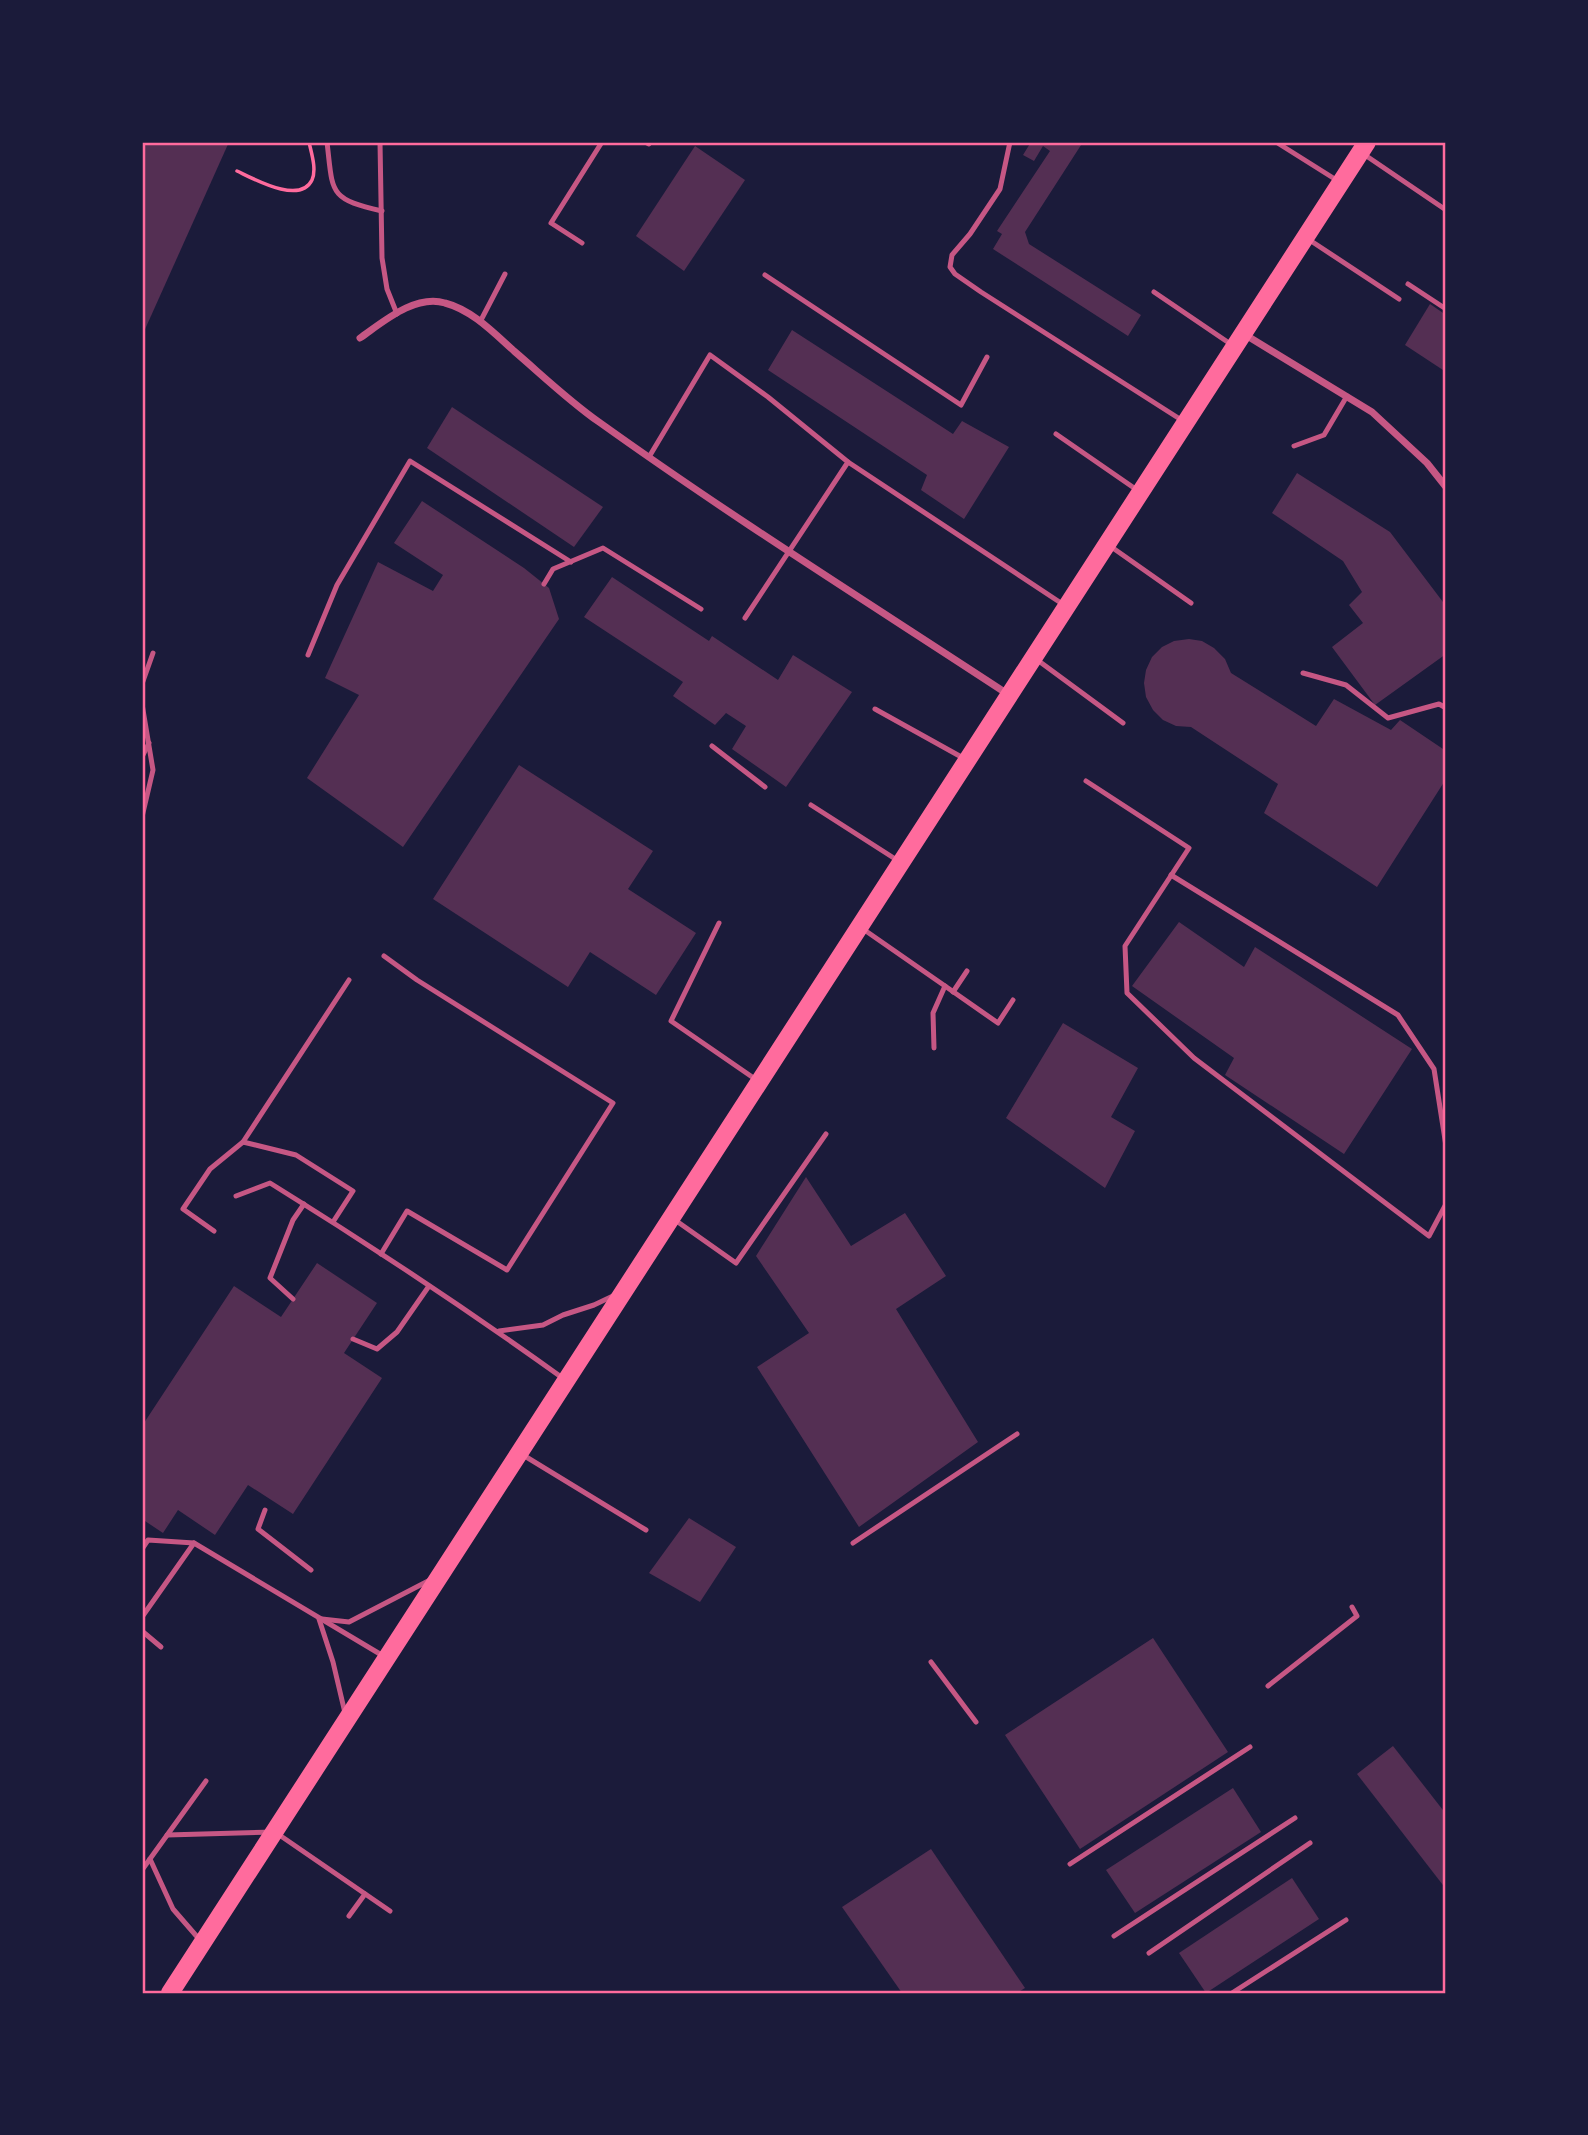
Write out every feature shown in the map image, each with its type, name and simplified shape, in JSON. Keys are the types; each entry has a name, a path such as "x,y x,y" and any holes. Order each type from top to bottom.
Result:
{"main road":[{"path":"170,1993 1364,147"}],"street":[{"path":"360,338 397,314 421,303 439,301 454,306 480,322 596,420 1009,695"},
{"path":"1239,340 1347,396 1372,412 1427,463 1446,487"}],"lane":[{"path":"327,142 331,181 338,194 350,203 382,211"},
{"path":"380,142 382,258 387,289 397,314"},
{"path":"582,243 551,223 602,142"},
{"path":"1010,142 1000,189 970,234 952,255 950,267 955,274 981,292 1186,423"},
{"path":"1276,142 1341,183"},
{"path":"1364,147 1446,210"},
{"path":"1306,238 1399,299"},
{"path":"480,322 505,274"},
{"path":"765,275 961,405 987,357"},
{"path":"1408,284 1446,309"},
{"path":"1154,292 1239,340"},
{"path":"649,457 710,355 768,397 848,462 1067,607"},
{"path":"1294,446 1324,435 1347,396"},
{"path":"1056,434 1141,492"},
{"path":"308,655 337,585 410,461 571,562"},
{"path":"745,618 848,462"},
{"path":"1107,545 1191,603"},
{"path":"544,584 553,569 603,548 701,609"},
{"path":"142,684 153,653"},
{"path":"1033,657 1123,723"},
{"path":"1303,673 1346,685 1388,718 1439,704 1446,708"},
{"path":"142,704 153,770 142,817"},
{"path":"875,709 968,760"},
{"path":"142,757 149,743"},
{"path":"712,746 765,787"},
{"path":"1086,781 1189,848 1125,946 1127,993 1194,1058 1429,1236 1446,1204"},
{"path":"811,805 902,863"},
{"path":"1171,875 1398,1016 1434,1069 1446,1146"},
{"path":"719,923 671,1021 760,1082"},
{"path":"860,927 998,1023 1013,1000"},
{"path":"381,1254 407,1211 507,1270 613,1102 417,980 384,956"},
{"path":"953,992 967,971"},
{"path":"214,1231 183,1209 210,1169 243,1142 349,980"},
{"path":"934,1048 933,1013 945,986"},
{"path":"673,1218 736,1263 826,1134"},
{"path":"243,1142 296,1155 353,1191 333,1222"},
{"path":"236,1196 270,1182 499,1331 567,1381"},
{"path":"293,1299 270,1278 293,1220 304,1204"},
{"path":"353,1339 377,1349 397,1332 429,1286"},
{"path":"499,1331 543,1325 627,1289"},
{"path":"853,1543 1017,1434"},
{"path":"521,1453 646,1530"},
{"path":"265,1510 258,1529 311,1570"},
{"path":"142,1549 148,1539 194,1544 387,1659"},
{"path":"142,1617 194,1544"},
{"path":"319,1619 349,1622 442,1574"},
{"path":"1268,1686 1357,1616 1352,1607"},
{"path":"319,1619 333,1662 347,1721"},
{"path":"142,1630 161,1647"},
{"path":"931,1662 976,1722"},
{"path":"1070,1864 1250,1747"},
{"path":"142,1870 206,1781"},
{"path":"1114,1936 1295,1818"},
{"path":"167,1835 275,1832 390,1912"},
{"path":"1149,1953 1310,1843"},
{"path":"149,1859 173,1909 202,1944"},
{"path":"349,1916 365,1894"},
{"path":"1232,1993 1346,1920"}],"path":[{"path":"237,171 277,189 292,190 307,186 313,178 314,168 309,142"}],"building":[{"path":"142,142 229,142 142,336"},
{"path":"1031,142 1083,142 1025,232 1029,244 1141,315 1128,336 993,249 1002,234 997,231 1050,151 1043,146 1034,161 1023,155"},
{"path":"695,146 745,180 684,271 636,236"},
{"path":"1430,304 1446,315 1446,372 1405,345"},
{"path":"792,330 953,434 962,421 1009,447 964,519 921,490 927,475 768,370"},
{"path":"452,407 603,507 574,547 427,448"},
{"path":"1297,473 1390,532 1446,606 1446,654 1375,705 1332,647 1363,623 1349,605 1362,592 1343,561 1272,513"},
{"path":"422,501 524,568 549,588 559,619 403,847 307,778 359,695 325,678 378,562 433,591 443,575 394,543"},
{"path":"612,577 709,641 712,636 778,680 793,655 852,692 786,787 732,749 746,726 726,713 715,725 673,696 683,682 584,617"},
{"path":"1174,641 1202,641 1214,648 1225,659 1231,673 1316,726 1334,699 1391,730 1400,720 1446,751 1446,779 1377,887 1264,813 1278,784 1191,727 1176,726 1163,720 1153,710 1146,697 1144,683 1152,657 1162,647"},
{"path":"519,765 653,851 628,889 696,933 656,995 590,952 568,987 433,899"},
{"path":"1179,922 1244,967 1255,947 1412,1049 1344,1154 1225,1075 1234,1058 1132,986"},
{"path":"1063,1023 1138,1068 1111,1117 1135,1131 1105,1188 1006,1118"},
{"path":"806,1177 851,1246 905,1213 946,1276 896,1309 978,1442 859,1527 757,1367 809,1333 756,1256"},
{"path":"317,1263 377,1303 344,1353 382,1378 293,1514 248,1485 215,1535 178,1510 163,1533 142,1519 142,1426 234,1286 281,1317"},
{"path":"689,1518 736,1547 700,1602 649,1573"},
{"path":"1153,1638 1228,1752 1080,1849 1005,1735"},
{"path":"1393,1746 1446,1814 1446,1889 1357,1774"},
{"path":"1233,1788 1261,1832 1135,1913 1106,1870"},
{"path":"931,1849 1025,1988 1017,1993 902,1993 842,1907"},
{"path":"1292,1878 1319,1919 1206,1993 1179,1953"}]}
